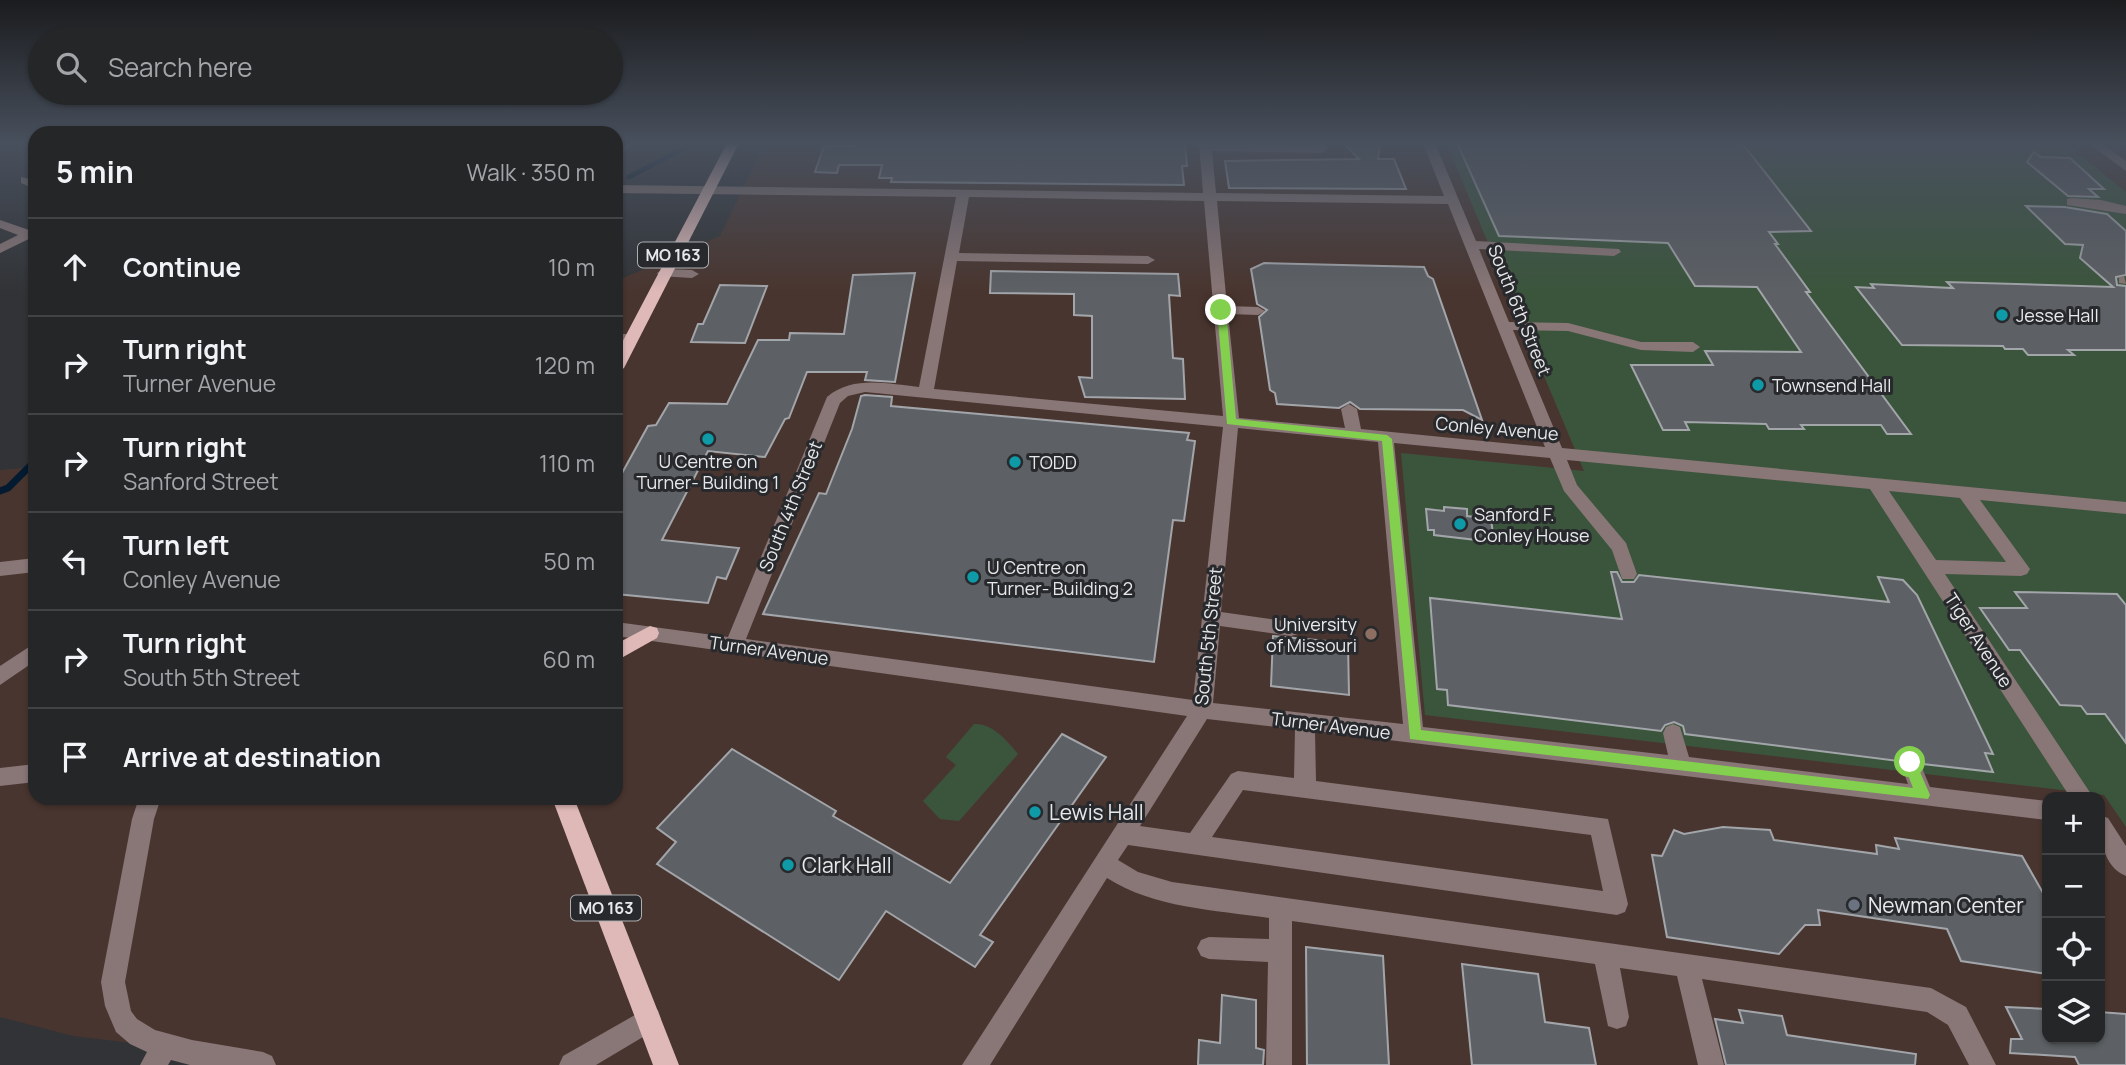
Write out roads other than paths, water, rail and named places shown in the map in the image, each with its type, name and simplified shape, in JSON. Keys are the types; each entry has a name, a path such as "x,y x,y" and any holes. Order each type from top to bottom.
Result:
{"main road":[{"name":"MO 163","path":"623,338 664,273 706,193"},
{"path":"623,649 650,633"},
{"name":"MO 163","path":"567,805 666,1065"}],"street":[{"path":"880,193 1454,200"},
{"name":"South 5th Street","path":"975,1065 1202,710 1231,422 1210,193"},
{"name":"South 6th Street","path":"1451,193 1570,487 1620,548 1628,574"},
{"path":"926,393 963,194"},
{"path":"2071,202 2101,204 2126,211"},
{"path":"0,224 28,232"},
{"path":"0,249 28,235"},
{"path":"1474,245 1614,252"},
{"path":"951,257 1148,260"},
{"path":"664,273 692,274"},
{"path":"1221,310 1258,311"},
{"path":"1506,326 1568,327 1641,346 1693,347"},
{"name":"Conley Avenue","path":"865,387 2126,508"},
{"name":"South 4th Street","path":"734,645 833,401 843,392 865,387"},
{"path":"1349,409 1354,435"},
{"path":"1387,439 1414,735"},
{"name":"Tiger Avenue","path":"1875,483 2079,792"},
{"path":"1930,567 2021,569 1965,492"},
{"path":"0,569 28,566"},
{"path":"1211,618 1291,629"},
{"name":"Turner Avenue","path":"623,630 1202,710 1681,765 2042,810"},
{"path":"0,677 28,656"},
{"path":"1305,722 1305,788"},
{"path":"1673,733 1681,765"},
{"path":"1910,762 1923,795"},
{"path":"0,777 28,774"},
{"path":"1123,834 1617,904 1600,826 1238,780 1195,844"},
{"path":"148,805 113,982 116,1003 128,1029 159,1056 251,1064"},
{"path":"2105,833 2126,866"},
{"path":"1104,863 1156,891 1931,1000 1957,1016 1983,1065"},
{"path":"1279,1065 1281,909"},
{"path":"1209,948 1280,951"},
{"path":"1605,953 1617,1017"},
{"path":"1686,965 1711,1065"},
{"path":"572,1065 649,1018"}],"waterway":[{"path":"0,491 8,488 28,468"}],"place":[{"name":"Jesse Hall","path":"2002,315"},
{"name":"Townsend Hall","path":"1758,385"},
{"name":"U Centre on Turner- Building 1","path":"708,439"},
{"name":"TODD","path":"1015,462"},
{"name":"Sanford F. Conley House","path":"1460,524"},
{"name":"U Centre on Turner- Building 2","path":"973,577"},
{"name":"University of Missouri","path":"1371,634"},
{"name":"Lewis Hall","path":"1035,812"},
{"name":"Clark Hall","path":"788,865"},
{"name":"Newman Center","path":"1854,905"}]}
